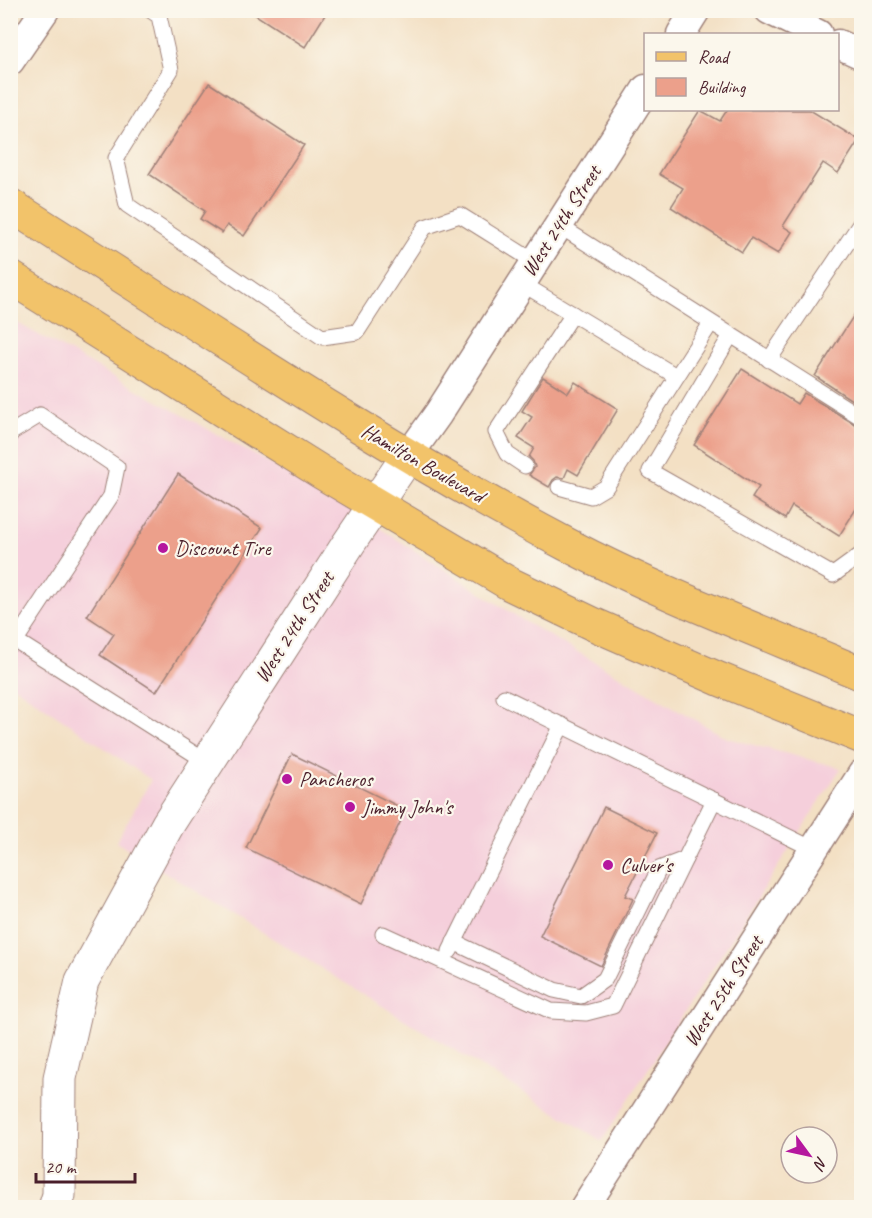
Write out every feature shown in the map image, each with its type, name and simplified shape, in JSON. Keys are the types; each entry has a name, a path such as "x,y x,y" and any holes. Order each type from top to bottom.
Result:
{"main road":[{"name":"Hamilton Boulevard","path":"10,205 408,456 566,544 644,582 861,674"},
{"path":"10,278 375,505 520,589 709,675 861,736"}],"street":[{"path":"10,61 45,10"},
{"path":"682,33 696,10"},
{"path":"769,10 816,33"},
{"path":"839,45 861,56"},
{"name":"West 24th Street","path":"55,1208 59,1196 60,1078 82,981 168,824 207,762 375,505 438,414 644,91"},
{"name":"West 25th Street","path":"584,1208 861,774"}],"lane":[{"path":"150,10 159,16 171,70 116,158 127,205 322,337 357,332 425,227 460,215 528,272 573,314 676,376"},
{"path":"769,360 861,221"},
{"path":"558,225 861,418"},
{"path":"525,466 507,454 496,432 573,314"},
{"path":"559,488 591,496 606,487 711,323"},
{"path":"731,335 650,471 833,575 861,554"},
{"path":"10,435 40,416 117,467 111,496 13,638 207,762"},
{"path":"504,697 813,849"},
{"path":"445,963 562,725"},
{"path":"383,934 551,1011 586,1013 613,1006 714,800"},
{"path":"454,942 554,990 581,996 605,979 660,869 685,859"}],"shaded area":[{"path":"10,319 339,502 529,624 727,738 841,768 602,1141 116,842 151,780 11,684"}],"building":[{"path":"248,10 328,10 305,47"},
{"path":"209,83 304,145 244,236 227,225 222,233 200,219 205,211 149,174"},
{"path":"699,111 720,121 726,111 812,111 859,140 838,173 823,163 783,226 792,232 778,254 751,238 742,252 671,207 683,188 659,174"},
{"path":"861,304 861,406 815,376"},
{"path":"742,369 797,404 804,393 861,428 861,501 839,536 792,506 785,519 752,498 759,487 694,445"},
{"path":"543,377 568,393 575,382 618,409 578,475 568,469 564,478 557,477 549,487 529,475 535,467 529,457 534,448 518,438 532,417 522,411"},
{"path":"178,474 262,528 156,692 100,655 114,634 87,616"},
{"path":"292,754 406,810 361,904 246,848"},
{"name":"Culver's","path":"604,807 657,833 625,896 633,899 601,966 540,936"}],"place":[{"name":"Discount Tire","path":"163,548"},
{"name":"Pancheros","path":"287,779"},
{"name":"Jimmy John's","path":"350,807"},
{"name":"Culver's","path":"608,865"}]}
